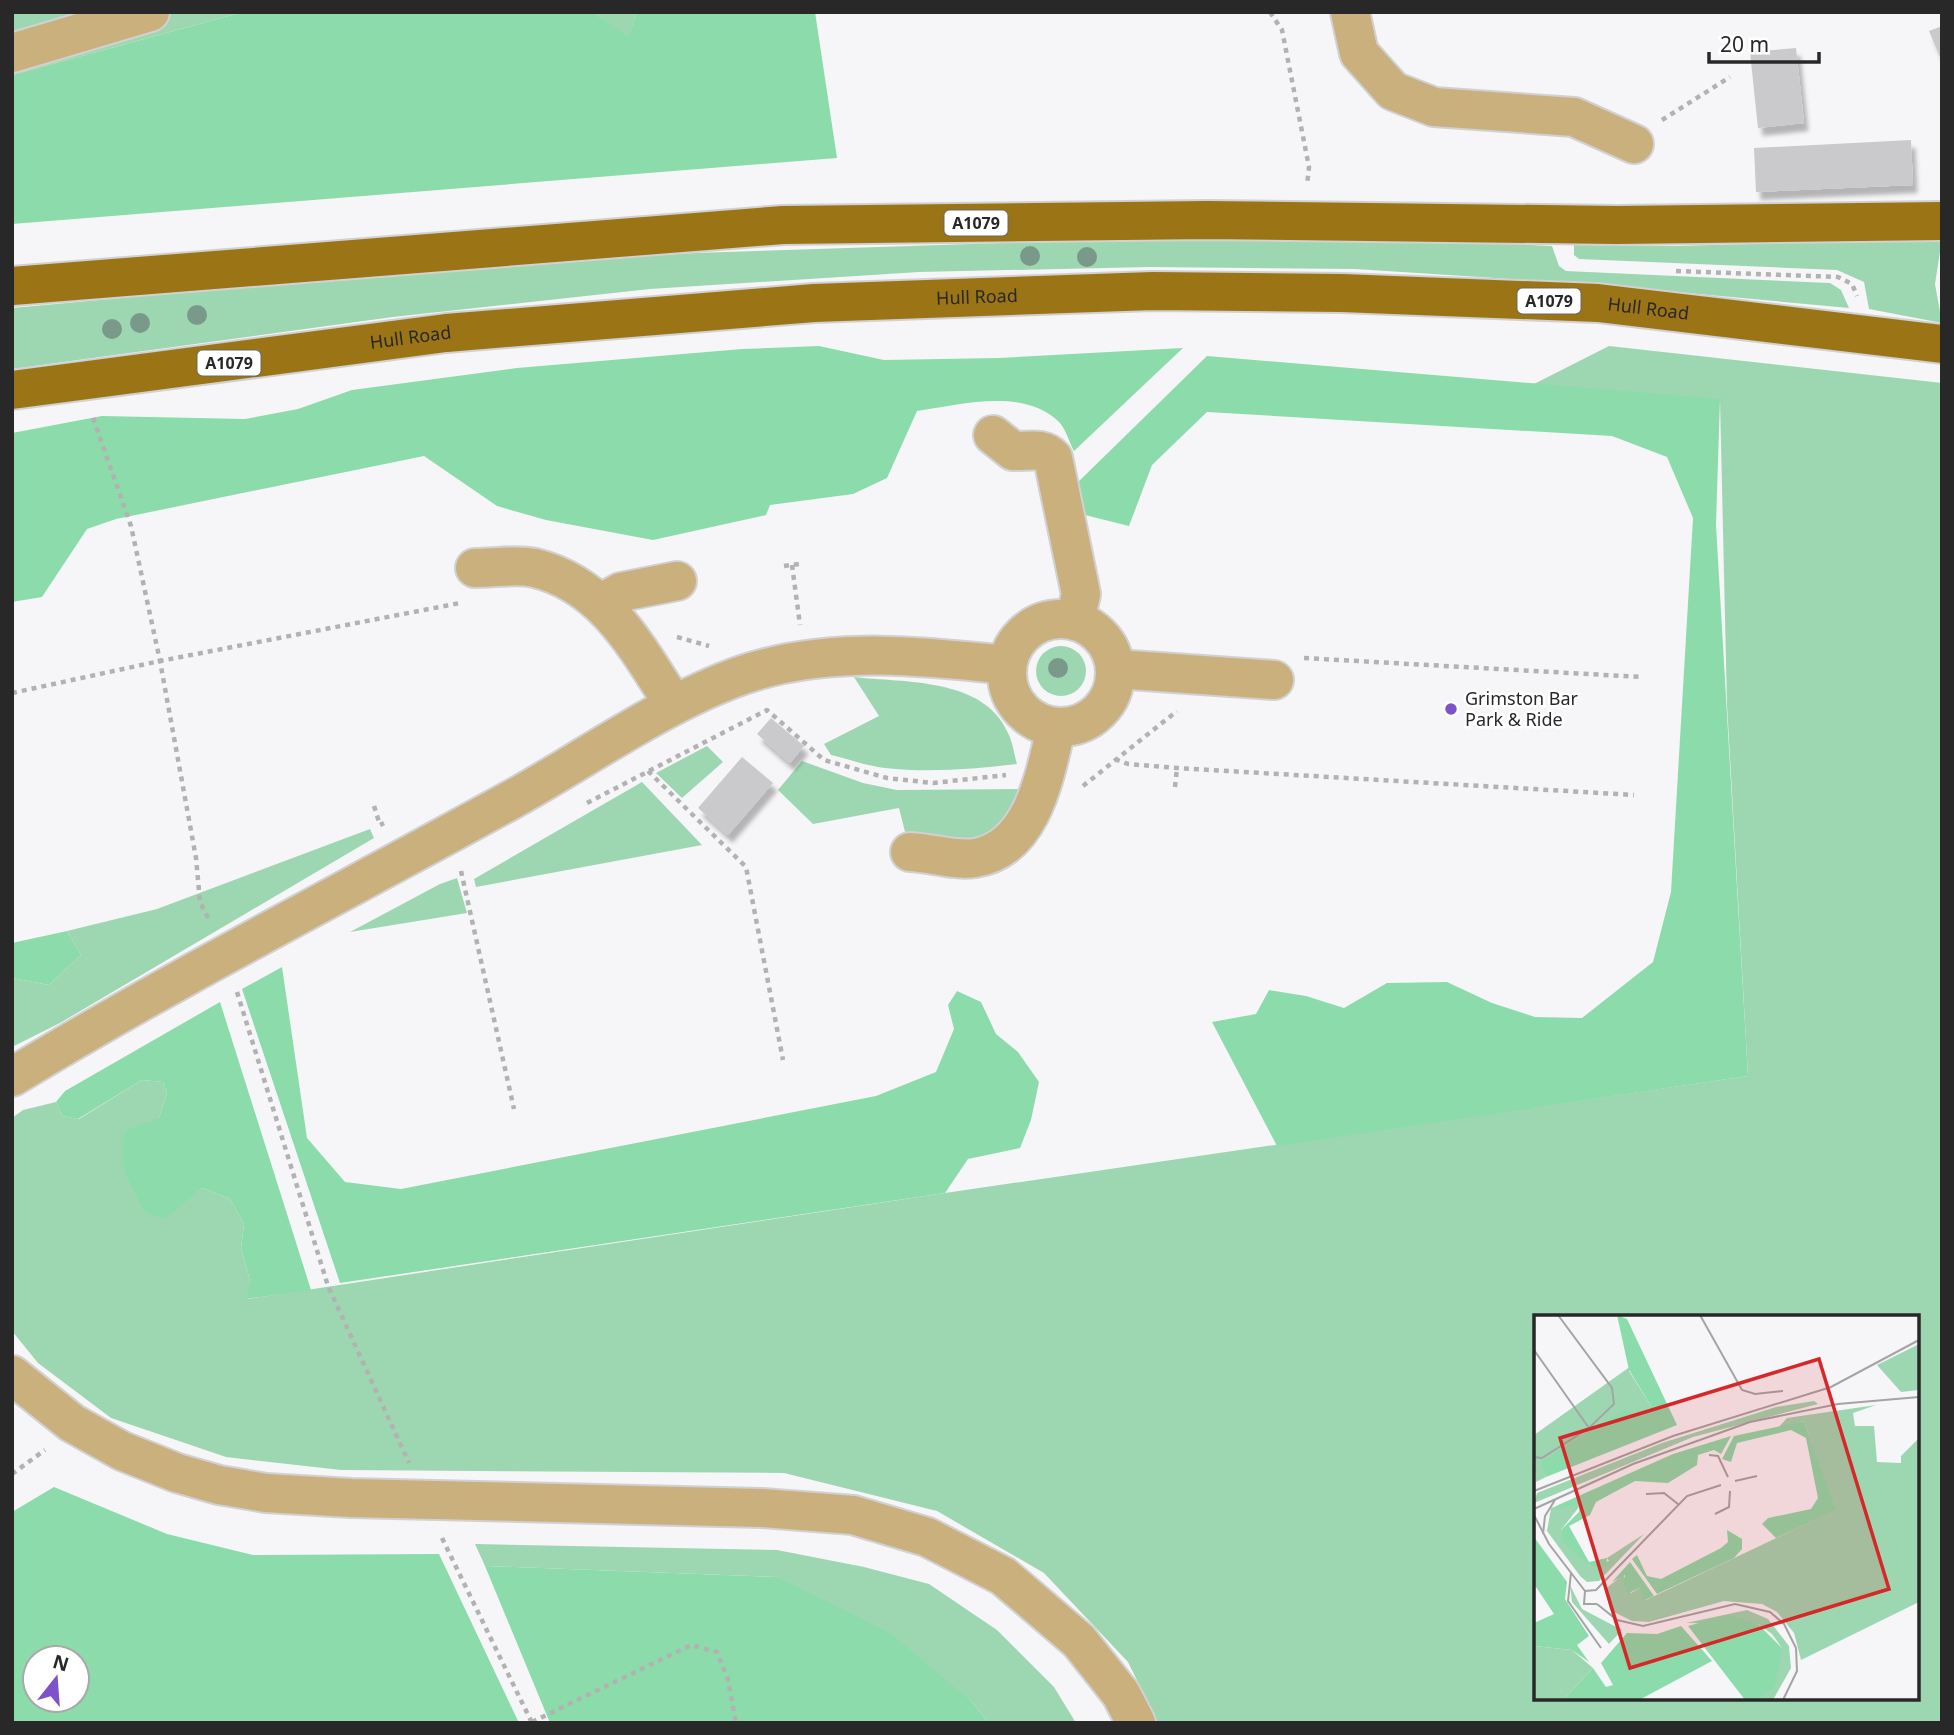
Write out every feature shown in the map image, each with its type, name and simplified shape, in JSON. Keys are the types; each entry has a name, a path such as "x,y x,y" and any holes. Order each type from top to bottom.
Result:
{"main road":[{"name":"A1079","path":"12,286 783,225 1307,221 1606,225 1942,221"},
{"name":"Hull Road","path":"12,390 446,333 814,303 1139,292 1342,293 1598,303 1942,345"}],"street":[{"path":"12,53 150,12"},
{"path":"1350,12 1359,53 1393,91 1434,107 1574,117 1634,144"},
{"path":"993,435 1013,451 1040,450 1048,452 1052,458 1080,594 1075,621"},
{"path":"471,585 533,568 564,579 613,616 674,705"},
{"path":"613,616 621,592 677,581"},
{"path":"1075,621 1103,639 1112,653 1116,669 1114,688 1106,705 1092,719 1075,726 1056,728 1039,723 1024,713 1013,699 1008,683 1007,665 1020,638 1031,628 1045,622 1075,621"},
{"path":"12,1077 225,954 580,762 674,705 753,671 800,660 863,654 1007,665"},
{"path":"1116,669 1186,673 1287,669"},
{"path":"910,852 957,859 978,858 999,848 1021,826 1043,784 1056,728"},
{"path":"12,1375 72,1423 122,1451 177,1474 266,1493 762,1508 853,1515 927,1537 1003,1576 1079,1641 1121,1694 1136,1723"}],"path":[{"path":"1270,12 1282,30 1309,167 1307,221"},
{"path":"1673,271 1838,277 1852,284 1857,295 1855,333"},
{"path":"81,383 131,526 160,661 196,858 200,902 225,954 241,1015 328,1286 425,1498"},
{"path":"784,566 799,564"},
{"path":"792,565 799,611 800,660"},
{"path":"12,693 160,661 471,585"},
{"path":"613,616 641,616 688,642 713,647"},
{"path":"1287,669 1642,677"},
{"path":"578,808 767,710 824,760 887,778 933,783 1012,775 1043,784 1080,788 1179,710 1185,692 1186,673"},
{"path":"1114,759 1128,764 1177,768 1634,795"},
{"path":"1175,788 1177,768"},
{"path":"648,771 746,867 783,1060"},
{"path":"374,806 380,825 396,819 421,874 461,872 473,865"},
{"path":"461,872 514,1110"},
{"path":"33,1444 54,1458"},
{"path":"454,1535 441,1535 532,1722 691,1645 717,1652 728,1680 736,1723"}],"green space":[{"path":"12,12 243,12 12,75"},
{"path":"243,12 593,12 628,37 637,12 815,12 837,158 12,224 12,75"},
{"path":"593,12 637,12 628,38"},
{"path":"1151,238 1449,241 1552,246 1559,266 1566,271 1830,283 1841,290 1849,308 1601,285 1355,269 1149,267 919,272 650,289 393,317 12,369 12,308 464,267 695,253"},
{"path":"1942,239 1935,284 1942,323 1869,309 1864,282 1837,270 1579,259 1574,255 1574,245 1675,246"},
{"path":"819,346 884,360 999,358 1183,348 1074,451 1059,422 1044,411 1028,405 991,401 917,411 887,478 853,494 770,505 766,515 653,540 546,520 497,506 424,456 116,519 87,529 42,597 12,602 12,433 102,416 245,419 298,409 352,390 517,368 742,349"},
{"path":"1609,346 1942,383 1942,1723 1158,1723 1128,1662 1044,1573 937,1511 784,1473 341,1470 226,1457 111,1418 38,1363 12,1331 12,1118 23,1110 56,1102 62,1116 79,1119 142,1080 163,1082 167,1093 159,1118 175,1209 202,1188 230,1199 244,1224 241,1248 250,1281 247,1299 945,1193 1748,1076 1727,705 1720,400 1534,384"},
{"path":"1207,356 1720,399 1716,525 1748,1076 1277,1146 1212,1022 1256,1014 1269,990 1306,996 1344,1008 1387,983 1447,982 1492,1003 1535,1017 1582,1018 1653,962 1671,892 1693,518 1667,457 1612,436 1207,412 1152,465 1129,526 1085,515 1074,486"},
{"path":"1061,646 1078,654 1086,671 1078,688 1061,696 1044,688 1036,671 1044,654"},
{"path":"854,677 941,686 981,701 997,715 1008,733 1017,764 918,770 871,766 831,755 824,744 879,716"},
{"path":"707,746 723,762 682,798 656,773"},
{"path":"802,761 863,783 897,790 1018,789 1007,815 984,835 960,842 936,841 906,836 899,808 813,824 778,790"},
{"path":"642,782 702,845 476,887 474,879"},
{"path":"370,829 374,838 60,1023 12,1047 12,978 49,985 81,955 67,931 157,909"},
{"path":"457,878 467,913 350,932 440,884"},
{"path":"67,931 81,955 49,985 12,978 12,943"},
{"path":"282,967 307,1138 345,1182 401,1189 876,1096 936,1072 954,1029 948,1005 957,991 981,1002 996,1034 1018,1052 1039,1082 1031,1120 1020,1148 968,1159 945,1193 340,1283 242,989"},
{"path":"220,1002 311,1290 246,1299 250,1281 241,1248 244,1224 230,1199 202,1188 165,1219 146,1213 126,1173 123,1142 126,1130 159,1118 167,1093 163,1082 142,1080 78,1119 62,1116 56,1102 65,1091"},
{"path":"54,1487 167,1534 253,1555 439,1554 519,1723 12,1723 12,1512"},
{"path":"475,1544 777,1550 864,1567 929,1584 997,1630 1054,1687 1076,1723 989,1723 971,1701 777,1577 485,1566"},
{"path":"485,1566 777,1577 890,1633 971,1701 989,1723 550,1723"}],"building":[{"path":"1942,26 1942,62 1929,31"},
{"path":"1796,48 1804,123 1758,128 1750,52"},
{"path":"1911,140 1913,185 1756,192 1754,148"},
{"path":"771,718 804,746 790,763 757,734"},
{"path":"742,757 773,783 728,835 698,808"}],"place":[{"name":"Grimston Bar Park & Ride","path":"1451,709"}]}
